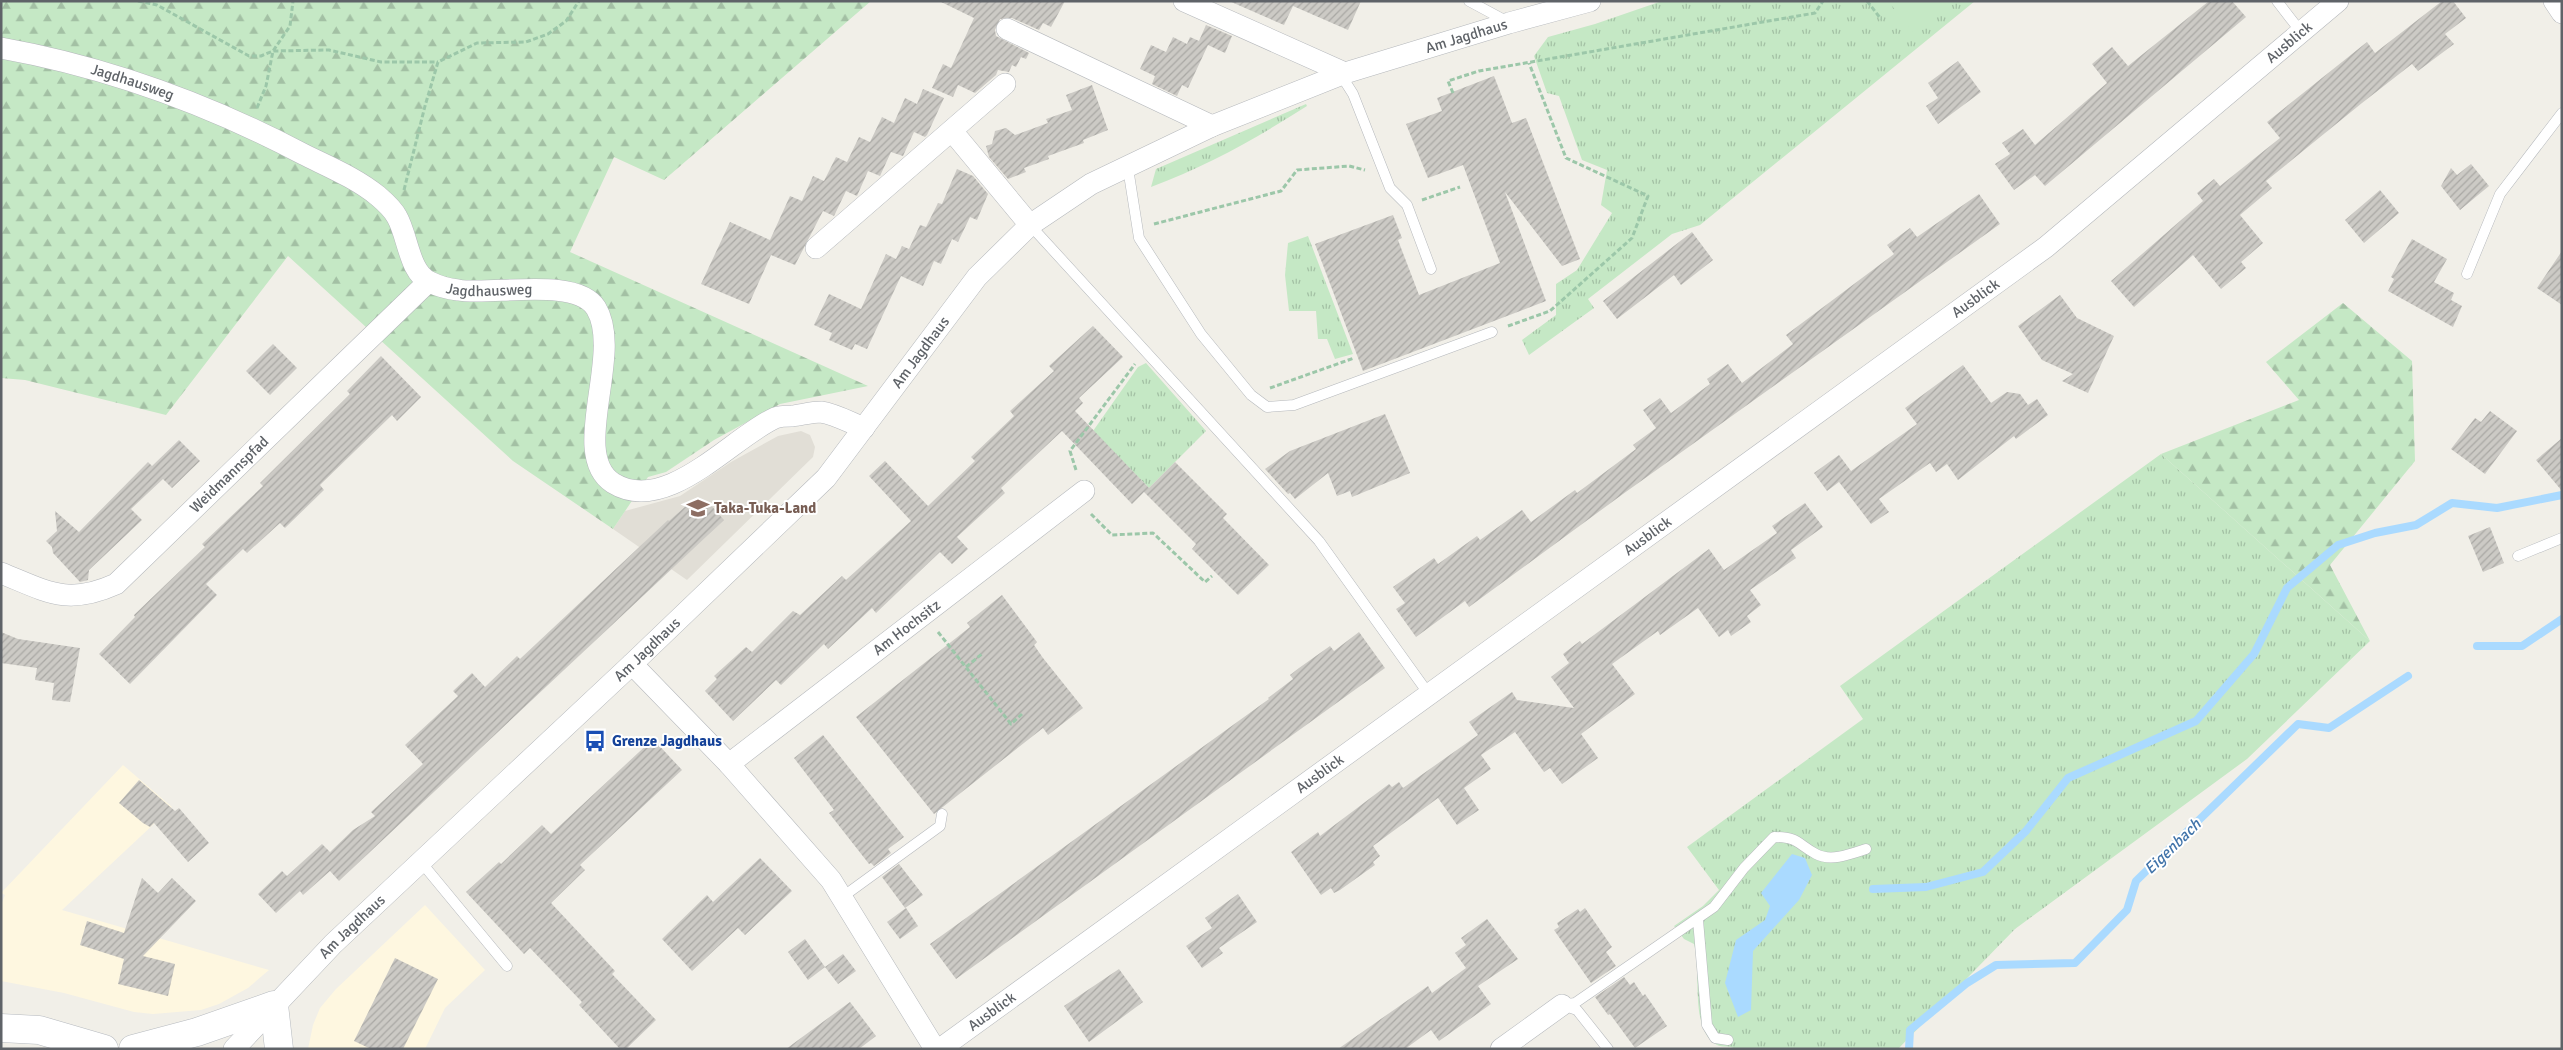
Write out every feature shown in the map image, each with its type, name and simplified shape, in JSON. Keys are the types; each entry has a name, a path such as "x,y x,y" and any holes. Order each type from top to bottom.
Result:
{"main road":[{"path":"133,1049 197,1032 274,1005 279,1049"},
{"path":"1,1028 39,1030 94,1047"}],"street":[{"path":"1184,1 1343,74"},
{"name":"Am Jagdhaus","path":"234,1049 333,944 632,664 826,478 977,277 1030,225 1091,184 1128,168 1212,126 1343,74 1509,23 1590,1"},
{"name":"Ausblick","path":"940,1049 2046,247 2338,1"},
{"path":"2554,1 2562,13"},
{"path":"1007,29 1212,126"},
{"name":"Jagdhausweg","path":"1,48 53,57 143,84 250,127 357,182 379,196 392,210 403,231 415,264 428,282 459,290 526,289 574,292 595,306 601,323 605,346 594,436 596,462 611,482 627,488 646,491 668,486 777,417 821,412 864,428"},
{"path":"816,248 1005,84"},
{"path":"952,131 1030,225"},
{"name":"Weidmannspfad","path":"1,573 47,591 70,596 93,594 116,584 428,282"},
{"name":"Am Hochsitz","path":"729,764 1079,494"},
{"path":"632,664 729,764 831,880 935,1049"},
{"path":"1501,1049 1562,1005"}],"lane":[{"path":"1469,1 1509,23"},
{"path":"2277,1 2301,32"},
{"path":"1343,74 1353,94 1390,188 1407,205 1432,269"},
{"path":"2467,274 2500,194 2562,113"},
{"path":"1128,168 1139,238 1201,334 1251,395 1267,407 1294,405 1492,332"},
{"path":"1030,225 1319,541 1428,694"},
{"path":"2518,556 2562,538"},
{"path":"842,898 940,826 942,814"},
{"path":"1562,1005 1575,1003 1698,920 1714,907 1744,868 1774,838 1786,837 1800,841 1817,855 1840,857 1866,849"},
{"path":"421,862 507,966"},
{"path":"1698,920 1707,1025 1715,1038 1728,1040"},
{"path":"1562,1005 1577,1010 1608,1049"}],"path":[{"path":"138,1 157,6 249,56 261,56 273,51 329,50 381,62 438,62 477,43 526,42 548,34 566,21 579,1"},
{"path":"250,127 266,86 273,51 290,26 293,1"},
{"path":"1453,93 1448,82 1479,71 1815,13 1823,1"},
{"path":"1867,1 1881,19"},
{"path":"392,210 407,186 425,106 438,62"},
{"path":"1492,332 1550,311 1632,238 1648,196 1566,158 1529,62"},
{"path":"1138,228 1281,191 1297,170 1349,166 1385,175"},
{"path":"1407,205 1460,187"},
{"path":"1145,352 1070,451 1079,494 1112,535 1153,533 1205,582 1212,576"},
{"path":"1251,395 1354,358"},
{"path":"924,614 1011,724 1022,714"},
{"path":"966,667 983,653"}],"shaded area":[{"name":"Taka-Tuka-Land","path":"801,431 810,435 815,447 813,457 687,580 613,529 625,511 680,496 731,462 778,436"},
{"path":"123,765 172,807 62,910 269,970 248,988 219,1004 201,1010 153,1014 134,1012 64,993 1,981 1,905 5,895 1,893"},
{"path":"425,905 485,970 445,1008 425,1049 308,1049 313,1025 320,1008 336,989"}],"green space":[{"path":"1,1 871,1 664,180 614,157 570,252 868,386 780,404 714,440 666,472 648,477 613,529 513,461 288,256 166,415 25,380 1,378"},
{"path":"1662,1 1975,1 1700,225 1672,234 1588,299 1594,308 1529,355 1522,340 1556,315 1556,284 1577,270 1612,213 1601,205 1607,170 1582,160 1559,96 1547,93 1534,56 1548,37 1595,24"},
{"path":"1888,1 1952,1 1913,32"},
{"path":"1306,104 1307,106 1288,118 1231,151 1151,187 1156,169"},
{"path":"1308,236 1353,354 1335,359 1327,339 1318,339 1316,311 1289,311 1285,275 1288,243"},
{"path":"2343,303 2412,361 2415,461 2330,565 2370,641 2161,454 2299,400 2266,362"},
{"path":"1146,363 1206,431 1149,488 1093,431 1138,367"},
{"path":"2161,454 2370,641 2247,759 2015,929 1898,1049 1735,1049 1717,1045 1708,1037 1700,1014 1694,944 1684,939 1674,926 1703,906 1719,890 1687,847 1863,719 1840,686"}],"water":[{"path":"1792,854 1805,858 1812,875 1799,900 1753,951 1751,1010 1738,1017 1725,983 1736,940 1765,920 1770,906 1761,893"}],"building":[{"path":"939,1 1065,1 1051,27 1043,23 1039,30 1012,18 1000,19 995,30 996,36 1029,53 1026,59 1021,57 1016,67 1012,65 1009,72 998,70 996,75 975,93 958,85 953,97 932,88 943,64 951,68 974,18"},
{"path":"1229,1 1361,1 1348,30 1293,6 1284,25"},
{"path":"2209,1 2232,1 2246,17 2045,186 2035,175 2014,190 1995,164 2010,154 2002,143 2023,129 2035,145 2107,83 2092,64 2112,47 2128,66"},
{"path":"2442,1 2453,1 2466,18 2445,34 2454,44 2418,71 2412,64 2362,103 2266,181 2272,188 2240,215 2263,243 2241,262 2246,268 2221,289 2193,255 2134,307 2111,281 2203,201 2197,193 2214,179 2220,186 2280,138 2267,122 2367,42 2375,53"},
{"path":"1206,25 1232,36 1225,53 1208,45 1188,88 1182,85 1177,96 1152,84 1155,76 1140,69 1151,45 1166,52 1173,37 1187,44 1190,37 1199,41"},
{"path":"1958,61 1981,92 1938,124 1926,106 1938,98 1928,83"},
{"path":"1494,76 1512,123 1526,118 1580,259 1562,266 1505,192 1546,301 1363,371 1315,244 1393,215 1402,238 1398,240 1419,295 1500,263 1463,165 1428,178 1406,124 1442,111 1437,98"},
{"path":"1092,85 1108,130 1083,140 1084,143 1048,156 1049,159 1024,168 1026,172 1008,179 989,157 986,146 992,144 995,131 1006,128 1015,135 1048,123 1046,119 1072,110 1066,95"},
{"path":"923,89 944,98 927,135 925,137 914,132 903,156 891,152 880,176 868,171 857,196 846,191 834,216 823,211 795,265 771,255 749,304 701,284 730,222 770,240 790,196 802,201 813,176 824,181 836,157 847,162 859,137 870,142 882,117 894,123 905,98 917,104"},
{"path":"2471,164 2489,186 2460,210 2441,186 2451,168 2457,175"},
{"path":"957,169 973,176 988,194 977,220 970,217 958,242 952,239 941,264 934,261 923,286 901,276 867,349 855,344 852,350 829,340 832,333 814,325 829,294 861,309 886,254 896,259 902,246 909,249 920,225 926,227 938,203 942,204"},
{"path":"2380,190 2399,213 2364,243 2345,220"},
{"path":"1979,194 2000,224 1623,494 1469,607 1465,601 1416,637 1396,609 1405,603 1393,587 1434,558 1438,564 1477,536 1480,540 1522,510 1531,522 1575,490 1577,493 1636,449 1633,445 1656,428 1643,410 1660,398 1671,413 1710,384 1707,379 1728,364 1742,383 1793,344 1786,335 1894,254 1887,245 1910,228 1917,237"},
{"path":"1692,232 1713,260 1681,285 1674,275 1617,319 1603,301"},
{"path":"2412,239 2447,259 2434,282 2454,293 2451,300 2462,306 2453,327 2388,291 2394,279 2391,277"},
{"path":"2562,251 2562,305 2537,288"},
{"path":"2060,295 2077,318 2114,336 2088,393 2062,381 2073,374 2042,360 2018,326"},
{"path":"1093,326 1123,357 1079,398 1083,403 1075,411 1149,488 1175,462 1227,514 1223,518 1269,565 1238,595 1192,549 1196,544 1144,492 1132,504 1062,431 1001,488 1005,493 957,537 968,549 952,564 940,552 876,613 872,608 828,649 824,644 781,685 776,680 733,721 705,691 717,679 714,676 746,647 752,652 793,611 800,615 842,576 846,580 911,521 869,476 885,461 928,506 975,461 971,457 1014,416 1010,411 1054,371 1049,366"},
{"path":"273,344 297,368 270,395 246,371"},
{"path":"381,356 421,397 397,421 392,415 320,485 324,490 285,528 280,523 247,553 243,549 206,584 217,595 130,684 99,654 135,617 134,615 205,547 202,544 263,486 260,483 350,394 347,391"},
{"path":"1963,365 1991,403 2007,392 2020,394 2028,405 2037,399 2048,415 2016,439 2014,436 1958,480 1947,464 1936,472 1930,463 1879,499 1889,512 1871,524 1839,482 1827,491 1814,473 1839,455 1851,471 1917,424 1905,408"},
{"path":"2490,411 2517,431 2485,474 2451,449 2475,418 2481,422"},
{"path":"1385,414 1410,473 1352,497 1350,491 1337,496 1328,473 1295,499 1265,469 1290,451"},
{"path":"2562,438 2562,491 2536,460"},
{"path":"179,440 200,461 172,488 163,479 131,509 142,520 89,570 88,580 80,582 53,553 52,547 46,541 57,531 55,511 79,532 148,462 152,466"},
{"path":"709,503 724,520 339,881 330,871 303,895 300,891 276,913 258,894 282,871 287,876 322,844 330,852 353,830 375,816 371,812 423,764 405,745 458,696 453,691 472,673 485,687 517,656 520,659 668,520 686,506 695,516"},
{"path":"1805,503 1823,527 1791,550 1796,558 1750,590 1761,605 1747,616 1751,622 1731,636 1728,630 1719,637 1698,608 1660,635 1658,631 1612,664 1635,694 1581,734 1598,758 1562,784 1550,768 1544,772 1515,732 1481,755 1491,769 1464,788 1479,810 1457,825 1438,798 1373,846 1380,856 1373,862 1375,865 1340,890 1334,893 1331,888 1321,895 1291,852 1318,832 1320,836 1389,784 1392,787 1399,782 1403,788 1478,735 1469,722 1512,692 1517,700 1574,708 1551,677 1569,663 1563,654 1580,641 1582,644 1709,549 1724,570 1777,533 1772,526"},
{"path":"2490,527 2504,563 2483,572 2468,536"},
{"path":"1002,595 1037,642 1034,645 1043,658 1083,708 1048,735 1043,728 934,814 856,717 970,627 967,623"},
{"path":"1,632 18,639 80,648 70,702 52,700 54,683 35,680 37,668 1,663"},
{"path":"1359,632 1385,668 956,979 930,944 1269,699 1293,679 1290,675 1299,668 1330,646 1334,651"},
{"path":"823,735 904,837 888,849 891,853 874,866 871,863 869,864 829,813 834,810 794,758"},
{"path":"653,739 682,770 580,865 585,870 551,903 615,971 612,974 656,1020 626,1049 620,1049 579,1005 582,1002 530,948 524,954 466,892 499,862 501,864 542,825 551,834"},
{"path":"139,780 175,811 179,808 209,843 188,862 154,823 150,827 143,823 119,803"},
{"path":"760,858 792,891 745,935 738,928 692,971 662,939 707,895 713,902"},
{"path":"899,864 923,895 905,908 882,877"},
{"path":"142,878 158,893 172,878 196,901 143,956 175,964 168,996 118,984 124,959 80,945 87,921 124,933"},
{"path":"1238,894 1257,922 1219,948 1223,953 1202,968 1186,946 1212,928 1205,918"},
{"path":"906,908 918,926 900,939 887,922"},
{"path":"1585,908 1612,947 1606,952 1616,966 1591,983 1554,930 1559,927 1557,923 1578,909 1580,912"},
{"path":"1487,919 1518,959 1478,986 1491,1004 1439,1041 1431,1030 1405,1049 1338,1049 1428,986 1432,993 1466,968 1455,953 1466,945 1461,938"},
{"path":"805,939 825,967 808,980 788,952"},
{"path":"843,954 856,971 838,984 825,967"},
{"path":"395,958 438,979 403,1049 371,1049 354,1041"},
{"path":"1119,969 1143,1002 1089,1042 1064,1006"},
{"path":"1624,977 1630,985 1634,982 1643,996 1645,994 1667,1026 1635,1048 1595,997"},
{"path":"850,1002 876,1036 859,1049 786,1049"}],"waterway":[{"path":"1873,889 1926,887 1983,872 2026,831 2068,778 2196,721 2254,654 2287,588 2338,545 2375,533 2416,525 2452,503 2497,508 2562,495"},
{"name":"Eigenbach","path":"2477,646 2522,646 2562,619"},
{"name":"Eigenbach","path":"1909,1049 1910,1030 1967,983 1996,965 2075,963 2127,910 2136,881 2298,724 2329,728 2408,676"}],"place":[{"name":"Taka-Tuka-Land","path":"698,508"},
{"name":"Grenze Jagdhaus","path":"595,741"}]}
